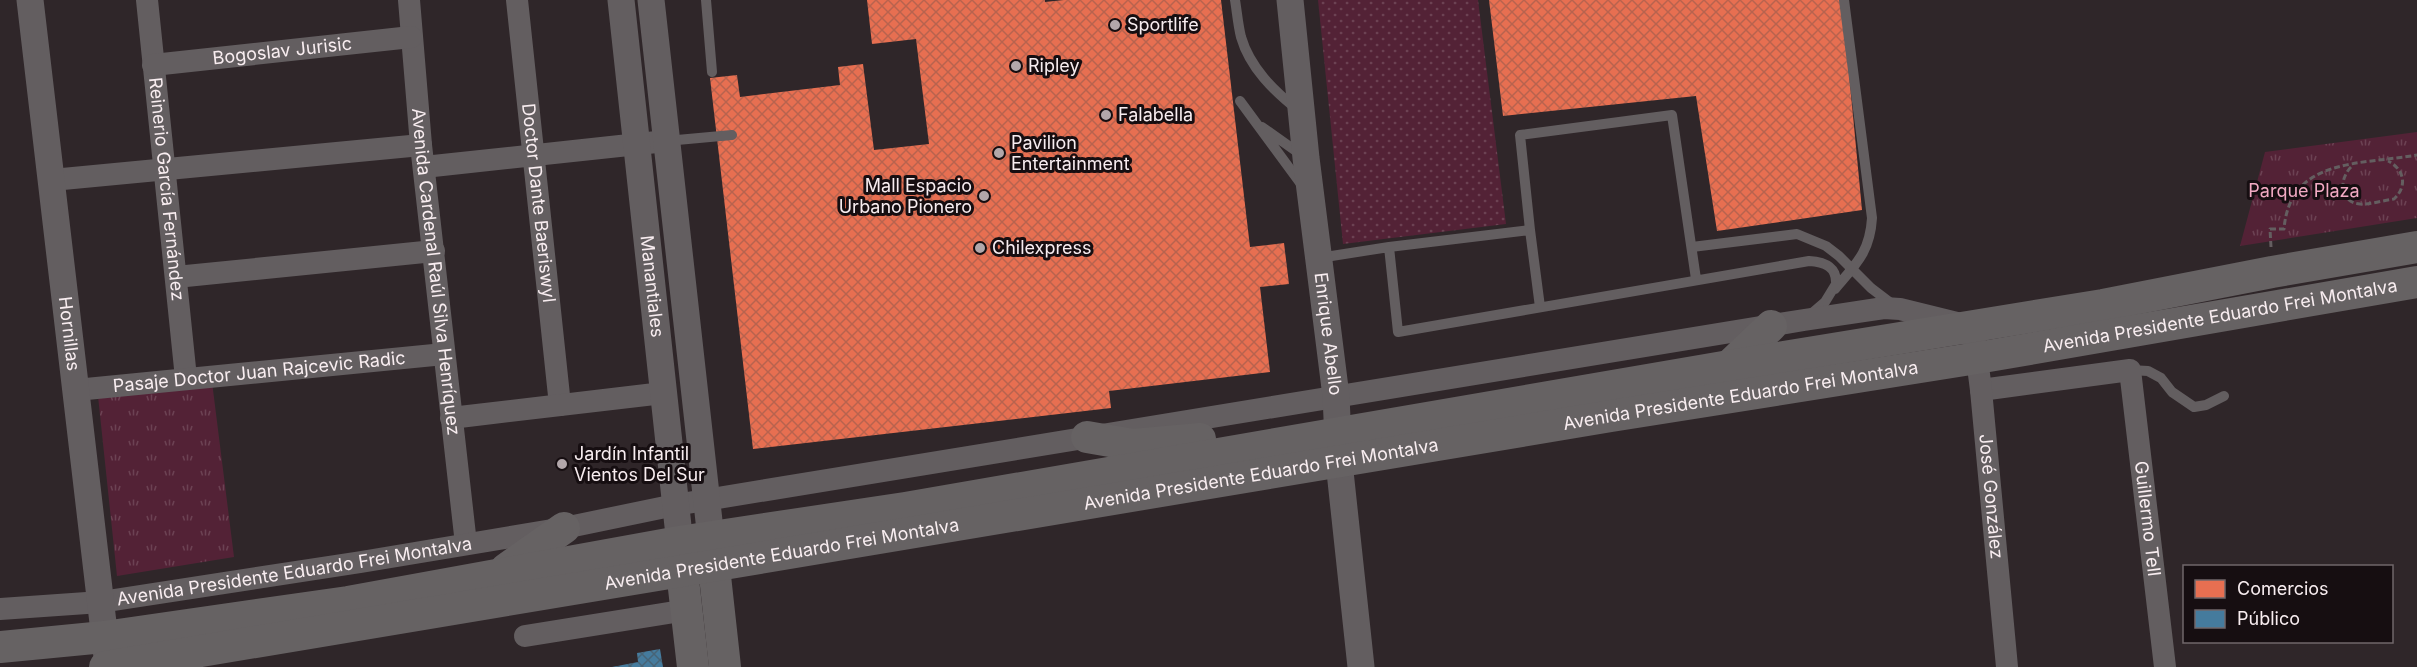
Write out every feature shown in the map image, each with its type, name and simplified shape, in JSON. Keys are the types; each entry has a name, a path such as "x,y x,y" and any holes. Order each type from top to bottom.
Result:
{"main road":[{"name":"Avenida Presidente Eduardo Frei Montalva","path":"712,552 905,508 1254,449 1338,448 1729,366 1973,327 2417,247"},
{"name":"Avenida Presidente Eduardo Frei Montalva","path":"106,660 348,602 496,575 712,552 1338,448 1977,358 2417,282"},
{"path":"1729,366 1771,326"},
{"path":"1087,437 1133,444 1215,440 1254,449"},
{"path":"496,575 564,528"},
{"path":"712,552 725,667"},
{"name":"Avenida Presidente Eduardo Frei Montalva","path":"0,647 106,660 681,556"},
{"path":"681,556 693,667"}],"street":[{"name":"Hornillas","path":"30,0 106,660"},
{"name":"Reinerio García Fernández","path":"147,0 186,378"},
{"name":"Avenida Cardenal Raúl Silva Henríquez","path":"409,0 423,156 466,544"},
{"name":"Doctor Dante Baeriswyl","path":"517,0 560,405"},
{"name":"Manantiales","path":"621,0 681,556"},
{"name":"Enrique Abello","path":"1290,0 1306,158 1336,396 1338,448 1361,667"},
{"name":"Manantiales","path":"652,2 712,552"},
{"name":"Bogoslav Jurisic","path":"153,65 411,37"},
{"path":"52,180 164,169 423,156 533,155 666,141"},
{"path":"176,277 434,251"},
{"name":"Avenida Presidente Eduardo Frei Montalva","path":"0,609 101,602 338,566 564,528 675,505 1884,308 1900,309 1973,327"},
{"name":"José González","path":"1973,327 2007,667"},
{"name":"Pasaje Doctor Juan Rajcevic Radic","path":"76,390 444,354"},
{"path":"1981,390 2130,370"},
{"name":"Guillermo Tell","path":"2130,370 2165,667"},
{"path":"452,418 663,393"},
{"path":"525,636 687,610"}],"lane":[{"path":"706,0 712,72"},
{"path":"1235,0 1241,38 1250,58 1266,81 1301,113"},
{"path":"1804,320 1831,294 1851,270 1867,248 1871,233 1872,218 1844,0"},
{"path":"1240,102 1311,199"},
{"path":"1540,307 1520,135 1672,116 1696,279"},
{"path":"1252,120 1306,158"},
{"path":"666,141 732,135"},
{"path":"1319,258 1530,230"},
{"path":"1692,247 1797,234 1826,246 1882,298 1900,309"},
{"path":"1389,247 1398,332 1809,261 1820,262 1829,266 1834,272 1836,284 1831,294"},
{"path":"2130,370 2148,371 2161,378 2172,392 2194,407 2206,405 2224,396"}],"path":[{"path":"2270,244 2270,229 2284,230 2289,202 2302,185 2318,174 2329,169 2417,155"},
{"path":"2352,165 2341,184 2348,198 2360,204 2394,199 2399,195 2403,177 2396,167 2385,161"}],"green space":[{"path":"1318,0 1478,0 1506,224 1343,244"},
{"name":"Parque Plaza","path":"2417,132 2417,218 2240,246 2265,152"},
{"path":"212,382 234,557 117,576 98,396"}],"building: Comercios":[{"name":"Mall Espacio Urbano Pionero","path":"867,0 1045,0 1045,2 1221,0 1250,247 1284,243 1289,284 1260,287 1270,372 1109,391 1111,408 753,449 710,78 737,75 740,97 840,85 838,67 863,64 874,150 929,144 916,39 872,44"},
{"path":"1489,0 1842,0 1862,210 1717,231 1696,96 1503,116"}],"building: Público":[{"path":"660,649 663,667 612,667 638,662 637,653"}],"place":[{"name":"Sportlife","path":"1115,25"},
{"name":"Ripley","path":"1016,66"},
{"name":"Falabella","path":"1106,115"},
{"name":"Pavilion Entertainment","path":"999,153"},
{"name":"Mall Espacio Urbano Pionero","path":"984,196"},
{"name":"Chilexpress","path":"980,248"},
{"name":"Jardín Infantil Vientos Del Sur","path":"562,464"}]}
